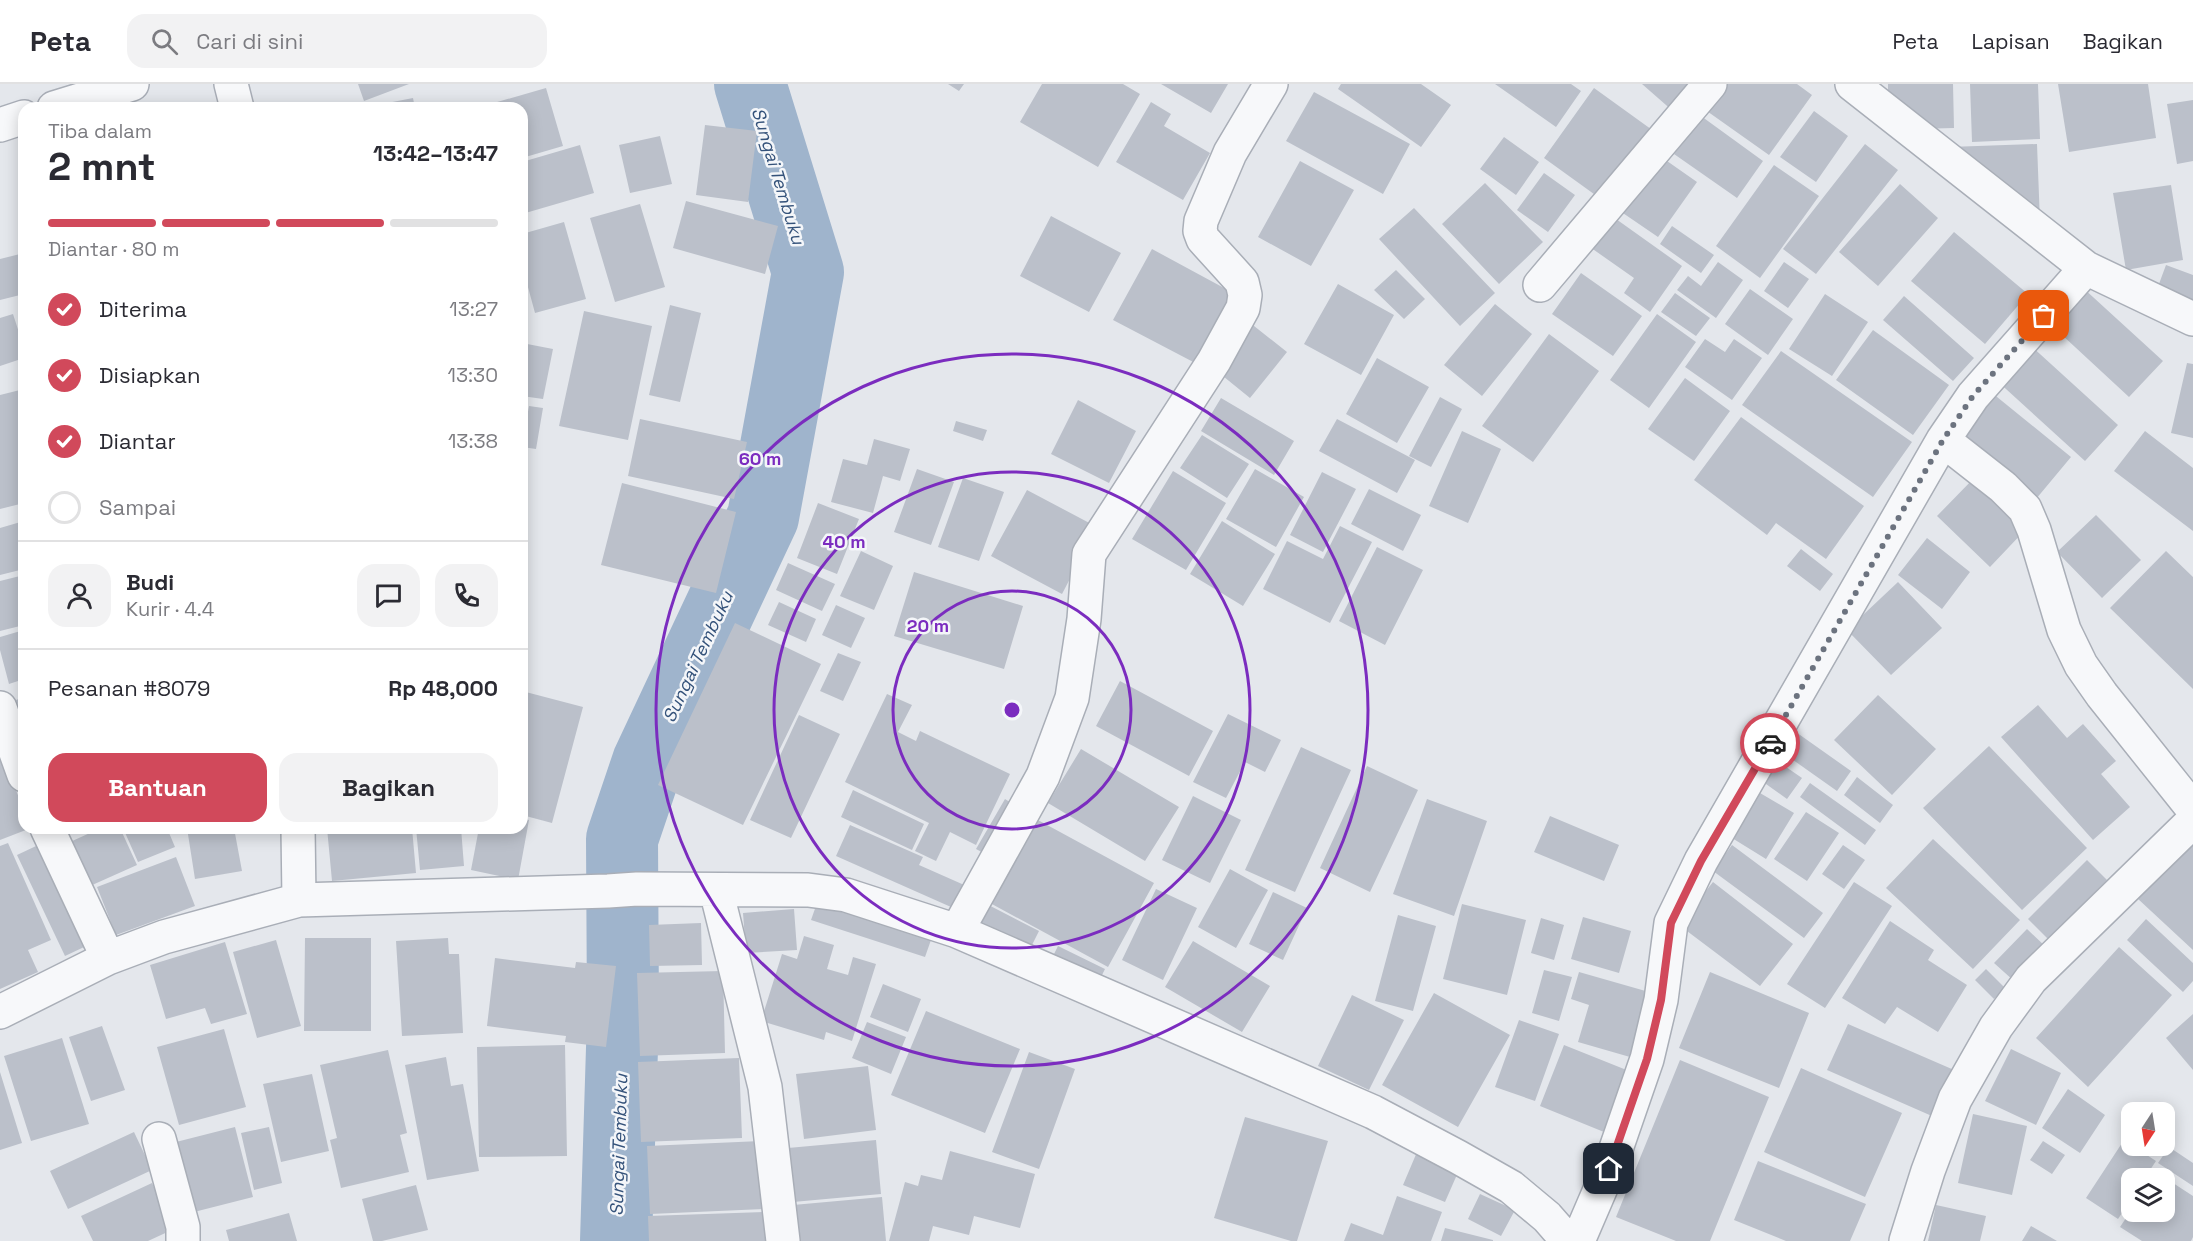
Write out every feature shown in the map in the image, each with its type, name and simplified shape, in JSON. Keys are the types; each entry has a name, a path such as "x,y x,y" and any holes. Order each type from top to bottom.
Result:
{"street":[{"path":"74,102 132,84"},
{"path":"231,84 236,102"},
{"path":"957,931 1043,776 1072,698 1084,619 1089,554 1214,361 1243,308 1245,295 1242,282 1203,239 1200,231 1201,221 1230,153 1271,84"},
{"path":"1540,285 1710,84"},
{"path":"1852,84 2086,268 2193,319"},
{"path":"0,124 18,119"},
{"path":"1578,1241 1609,1169 1647,1059 1661,1000 1671,923 1701,861 1943,440 1973,396 2086,268"},
{"path":"1943,440 2003,487 2025,509 2034,530 2064,630 2081,665 2102,695 2193,809"},
{"path":"0,708 18,758"},
{"path":"1906,1241 1928,1171 1955,1099 1996,1027 2031,979 2193,821"},
{"path":"51,834 108,958"},
{"path":"298,834 298,900"},
{"path":"0,1012 108,958 164,937 298,900 622,890 808,890 846,895 957,931 1373,1113 1511,1187 1547,1217 1568,1241"},
{"path":"716,890 765,1087 783,1241"},
{"path":"159,1139 183,1227 183,1241"}],"building":[{"path":"358,84 409,84 364,101"},
{"path":"948,84 964,84 959,91"},
{"path":"1042,84 1123,84 1140,94 1098,167 1020,122"},
{"path":"1161,84 1228,84 1211,113"},
{"path":"1341,84 1421,84 1451,105 1421,147 1338,89"},
{"path":"1495,84 1571,84 1581,91 1556,127"},
{"path":"1642,84 1698,84 1674,112"},
{"path":"1721,84 1797,84 1812,95 1769,155 1704,109"},
{"path":"1888,84 1953,84 1954,128 1916,129 1888,105"},
{"path":"1970,84 2038,84 2040,139 1972,142"},
{"path":"2058,84 2148,84 2156,138 2069,152"},
{"path":"546,88 563,146 528,156 528,102 497,102"},
{"path":"1594,88 1655,132 1605,202 1544,158"},
{"path":"1314,92 1410,144 1383,194 1286,141"},
{"path":"413,98 414,102 392,102"},
{"path":"2193,100 2193,161 2177,164 2167,104"},
{"path":"1151,102 1171,114 1164,126 1210,153 1183,200 1116,162"},
{"path":"1814,111 1848,136 1816,182 1780,157"},
{"path":"1701,116 1763,161 1737,198 1674,154"},
{"path":"705,125 757,131 748,202 696,195"},
{"path":"660,136 672,184 630,193 619,145"},
{"path":"1504,137 1539,162 1516,195 1480,169"},
{"path":"1865,144 1898,170 1816,274 1783,249"},
{"path":"2037,144 2040,222 1949,147"},
{"path":"580,145 594,193 528,212 528,160"},
{"path":"1657,154 1697,182 1658,237 1617,209"},
{"path":"1300,161 1354,190 1311,266 1258,237"},
{"path":"1774,165 1819,196 1760,278 1716,246"},
{"path":"1544,173 1575,195 1548,232 1517,210"},
{"path":"1485,183 1543,242 1499,284 1442,224"},
{"path":"1900,184 1938,218 1878,286 1839,252"},
{"path":"2171,185 2183,260 2126,270 2113,193"},
{"path":"686,201 778,226 765,274 673,248"},
{"path":"640,204 665,287 615,302 590,218"},
{"path":"1414,208 1495,293 1460,326 1379,239"},
{"path":"1609,214 1682,266 1650,312 1624,293 1634,278 1587,245"},
{"path":"1051,216 1121,253 1089,312 1020,276"},
{"path":"564,222 586,299 535,313 528,287 528,232"},
{"path":"1672,226 1714,255 1701,273 1660,244"},
{"path":"1954,232 2028,294 1985,344 1911,281"},
{"path":"1152,249 1237,295 1199,365 1113,320"},
{"path":"18,254 18,296 0,300 0,259"},
{"path":"1718,262 1743,280 1716,318 1677,290 1688,276 1701,286"},
{"path":"1784,262 1809,279 1788,308 1764,291"},
{"path":"2166,265 2193,275 2193,306 2156,292"},
{"path":"1396,270 1425,299 1404,319 1374,290"},
{"path":"1581,273 1642,316 1613,356 1552,314"},
{"path":"1338,284 1394,315 1361,375 1304,344"},
{"path":"2082,287 2163,361 2129,397 2048,322"},
{"path":"1750,289 1793,319 1768,355 1725,324"},
{"path":"1675,293 1710,318 1696,336 1661,312"},
{"path":"1825,294 1868,322 1832,376 1789,349"},
{"path":"1904,296 1974,358 1953,381 1883,320"},
{"path":"1495,304 1532,334 1482,396 1444,365"},
{"path":"670,305 701,313 680,402 649,395"},
{"path":"584,311 652,326 628,440 559,426"},
{"path":"13,314 18,329 18,360 0,366 0,318"},
{"path":"1657,314 1696,342 1649,408 1610,380"},
{"path":"1249,322 1287,352 1250,398 1213,368"},
{"path":"1873,330 1949,385 1913,435 1836,380"},
{"path":"1549,334 1599,371 1533,462 1482,426"},
{"path":"1705,339 1725,352 1734,339 1762,358 1732,400 1685,367"},
{"path":"2028,343 2118,425 2085,461 1995,379"},
{"path":"528,344 553,349 543,399 528,397"},
{"path":"1781,351 1912,442 1873,497 1742,405"},
{"path":"1377,358 1429,387 1397,443 1346,414"},
{"path":"2187,363 2193,364 2193,438 2171,433"},
{"path":"1685,378 1730,411 1694,461 1648,429"},
{"path":"1986,388 2071,457 2036,499 1952,429"},
{"path":"18,390 18,504 0,509 0,395"},
{"path":"1440,397 1462,409 1431,467 1409,456"},
{"path":"1221,398 1294,441 1274,475 1201,431"},
{"path":"1078,400 1136,431 1109,483 1051,454"},
{"path":"529,406 543,408 536,449 528,448"},
{"path":"1741,417 1864,506 1826,559 1776,523 1767,535 1694,480"},
{"path":"640,419 747,442 734,499 628,476"},
{"path":"1337,419 1415,460 1397,493 1319,451"},
{"path":"956,421 987,430 983,441 953,431"},
{"path":"1462,431 1501,449 1468,523 1429,506"},
{"path":"2145,431 2193,468 2193,531 2114,471"},
{"path":"1202,435 1249,464 1227,498 1180,468"},
{"path":"874,439 910,449 900,481 883,476 873,513 831,502 843,459 867,465"},
{"path":"917,469 954,482 931,545 894,532"},
{"path":"1255,469 1304,497 1276,547 1226,519"},
{"path":"1173,471 1226,503 1186,570 1132,539"},
{"path":"1322,472 1356,489 1323,552 1290,535"},
{"path":"1975,477 2027,528 1990,567 1937,516"},
{"path":"963,478 1004,492 979,561 938,547"},
{"path":"622,483 736,512 716,593 601,565"},
{"path":"1369,489 1421,515 1403,551 1351,524"},
{"path":"1027,490 1097,527 1062,594 991,556"},
{"path":"818,503 859,519 837,574 797,558"},
{"path":"2096,515 2141,560 2102,598 2057,552"},
{"path":"1222,521 1275,554 1243,606 1190,574"},
{"path":"18,523 18,570 0,575 0,528"},
{"path":"1340,526 1372,542 1330,623 1263,589 1287,541 1323,559"},
{"path":"1927,538 1970,572 1942,609 1898,575"},
{"path":"1377,547 1423,570 1385,645 1339,621"},
{"path":"1801,549 1833,574 1820,591 1787,566"},
{"path":"861,551 893,566 874,610 840,596"},
{"path":"2166,551 2193,577 2193,689 2110,608"},
{"path":"788,563 835,584 822,611 776,590"},
{"path":"914,572 1023,606 1004,669 894,636"},
{"path":"18,576 18,626 0,631 0,581"},
{"path":"1898,582 1942,628 1891,675 1847,630"},
{"path":"779,602 816,619 806,642 768,625"},
{"path":"836,605 865,618 851,648 822,635"},
{"path":"735,623 821,664 743,825 658,785"},
{"path":"18,632 18,681 9,684 0,650 0,637"},
{"path":"838,653 861,662 843,701 820,691"},
{"path":"1120,681 1213,731 1189,776 1096,726"},
{"path":"528,693 583,707 552,823 528,817"},
{"path":"887,694 912,705 898,732 916,741 920,731 1010,774 976,845 950,832 936,861 915,851 929,823 845,782"},
{"path":"1878,695 1936,749 1892,795 1834,740"},
{"path":"2038,705 2067,738 2083,724 2116,761 2101,774 2130,807 2093,840 2001,737"},
{"path":"1228,714 1281,740 1265,772 1245,762 1226,798 1193,782"},
{"path":"799,715 840,734 791,838 750,820"},
{"path":"1793,730 1851,771 1837,791 1779,750"},
{"path":"1989,746 2087,848 2022,910 1923,808"},
{"path":"1301,747 1351,770 1295,892 1245,870"},
{"path":"1081,749 1179,807 1145,861 1048,803"},
{"path":"2,756 18,795 18,833 0,840 0,757"},
{"path":"1773,758 1802,778 1787,799 1759,779"},
{"path":"1367,766 1418,790 1370,892 1320,868"},
{"path":"1857,777 1893,805 1880,823 1844,795"},
{"path":"1810,783 1876,830 1865,845 1800,797"},
{"path":"853,790 924,824 912,850 841,817"},
{"path":"1760,793 1794,813 1766,859 1732,838"},
{"path":"1193,796 1241,820 1210,883 1162,860"},
{"path":"1005,799 1021,809 993,858 976,849"},
{"path":"1427,799 1487,821 1454,916 1393,894"},
{"path":"1806,812 1839,833 1807,881 1774,859"},
{"path":"1025,813 1154,883 1108,967 979,897"},
{"path":"1550,816 1619,845 1604,881 1534,852"},
{"path":"850,825 923,857 919,865 971,888 960,911 836,856"},
{"path":"88,834 123,834 137,865 90,886 70,842"},
{"path":"126,834 170,834 175,847 138,862"},
{"path":"188,834 235,834 242,871 195,879"},
{"path":"328,834 413,834 416,873 332,881"},
{"path":"417,834 461,834 464,866 420,870"},
{"path":"478,834 526,834 518,880 471,870"},
{"path":"51,839 99,940 65,956 17,855"},
{"path":"1933,839 2020,920 1973,969 1886,888"},
{"path":"2193,840 2193,950 2137,898"},
{"path":"8,843 51,940 28,950 38,972 0,989 0,846"},
{"path":"1732,845 1823,913 1804,938 1713,871"},
{"path":"1843,845 1865,860 1844,889 1822,874"},
{"path":"176,857 195,906 116,935 97,887"},
{"path":"2087,860 2107,880 2048,939 2028,919"},
{"path":"1230,869 1268,890 1236,948 1198,927"},
{"path":"1713,882 1793,944 1760,986 1679,925"},
{"path":"1854,882 1892,906 1825,1008 1787,984"},
{"path":"1156,889 1197,908 1163,980 1122,960"},
{"path":"1273,892 1307,908 1283,960 1249,944"},
{"path":"977,899 1039,931 1029,951 967,920"},
{"path":"817,903 931,940 925,957 811,920"},
{"path":"1462,904 1526,920 1507,995 1443,979"},
{"path":"794,909 797,950 746,953 743,913"},
{"path":"1398,915 1436,926 1413,1011 1375,1001"},
{"path":"1583,917 1631,931 1619,973 1571,959"},
{"path":"1541,918 1564,925 1554,960 1531,953"},
{"path":"2146,919 2193,963 2193,981 2183,992 2127,940"},
{"path":"1890,921 1934,950 1928,960 1967,985 1938,1032 1897,1007 1885,1024 1842,998"},
{"path":"701,923 702,965 650,966 649,925"},
{"path":"2027,929 2046,947 2014,981 1994,963"},
{"path":"804,936 834,945 827,969 848,975 853,957 876,964 852,1041 826,1032 824,1040 761,1021 782,954 797,959"},
{"path":"305,938 371,938 371,1031 304,1031"},
{"path":"448,938 449,954 459,954 463,1033 402,1036 396,941"},
{"path":"276,940 301,1026 257,1038 233,952"},
{"path":"1193,941 1270,986 1242,1032 1165,987"},
{"path":"225,942 247,1014 211,1024 205,1008 166,1019 150,965"},
{"path":"1058,946 1105,969 1098,983 1051,960"},
{"path":"2119,947 2172,995 2088,1087 2036,1038"},
{"path":"495,958 575,968 576,962 616,966 606,1047 565,1042 566,1036 487,1026"},
{"path":"1986,969 2005,988 1994,999 1975,980"},
{"path":"1544,970 1572,977 1559,1021 1532,1013"},
{"path":"723,971 725,1053 640,1056 637,973"},
{"path":"1579,972 1649,992 1630,1057 1578,1042 1589,1005 1571,999"},
{"path":"1710,972 1809,1013 1779,1088 1679,1048"},
{"path":"883,984 921,999 908,1032 870,1017"},
{"path":"1434,993 1510,1035 1458,1127 1382,1085"},
{"path":"1352,995 1404,1020 1369,1090 1318,1066"},
{"path":"926,1011 1020,1049 985,1133 891,1095"},
{"path":"2193,1014 2193,1070 2166,1038"},
{"path":"1519,1020 1559,1034 1535,1101 1495,1087"},
{"path":"867,1022 906,1037 891,1074 852,1058"},
{"path":"1848,1024 1961,1073 1941,1120 1827,1070"},
{"path":"102,1026 125,1090 91,1101 69,1037"},
{"path":"224,1029 246,1107 179,1125 157,1047"},
{"path":"62,1038 89,1124 31,1141 4,1056"},
{"path":"565,1045 567,1156 479,1157 477,1047"},
{"path":"1564,1045 1629,1071 1604,1132 1540,1106"},
{"path":"2011,1049 2061,1073 2036,1125 1985,1101"},
{"path":"388,1050 407,1133 400,1135 409,1172 341,1188 330,1140 337,1138 320,1065"},
{"path":"1029,1052 1075,1069 1039,1169 992,1152"},
{"path":"446,1057 451,1086 463,1084 479,1171 427,1180 405,1065"},
{"path":"739,1058 742,1138 641,1142 638,1062"},
{"path":"1680,1060 1769,1097 1710,1241 1676,1241 1616,1217"},
{"path":"868,1066 876,1130 804,1139 796,1074"},
{"path":"1801,1068 1902,1113 1865,1197 1764,1152"},
{"path":"0,1072 22,1143 0,1150"},
{"path":"312,1074 329,1151 281,1162 263,1084"},
{"path":"2068,1089 2105,1115 2080,1153 2042,1128"},
{"path":"1973,1114 2027,1126 2012,1195 1958,1183"},
{"path":"1245,1117 1328,1141 1297,1241 1214,1218"},
{"path":"235,1127 253,1197 194,1212 176,1142"},
{"path":"269,1127 282,1183 254,1190 241,1133"},
{"path":"134,1132 152,1170 68,1209 50,1171"},
{"path":"876,1140 881,1194 793,1202 788,1148"},
{"path":"761,1141 764,1209 650,1214 647,1146"},
{"path":"2043,1141 2065,1155 2052,1174 2030,1160"},
{"path":"2121,1145 2121,1156 2148,1156 2156,1161 2151,1168 2121,1168 2121,1214 2118,1219 2086,1198"},
{"path":"950,1151 1035,1174 1020,1228 974,1216 969,1235 933,1226 929,1241 889,1241 905,1182 918,1186 921,1175 942,1180"},
{"path":"2175,1151 2193,1163 2193,1186 2175,1174 2175,1168 2166,1168 2158,1163 2163,1156 2175,1156"},
{"path":"1417,1152 1459,1170 1445,1202 1403,1185"},
{"path":"1758,1161 1866,1204 1850,1241 1786,1241 1734,1220"},
{"path":"152,1183 174,1229 148,1241 93,1241 81,1216"},
{"path":"2175,1184 2193,1196 2193,1237 2191,1241 2142,1241 2120,1227 2123,1222 2175,1222"},
{"path":"416,1185 428,1230 373,1241 362,1199"},
{"path":"1480,1194 1515,1210 1501,1236 1468,1219"},
{"path":"1397,1196 1442,1212 1431,1241 1344,1241 1351,1223 1383,1235"},
{"path":"882,1197 886,1241 796,1241 793,1205"},
{"path":"1936,1205 1986,1216 1980,1241 1928,1241"},
{"path":"765,1212 767,1241 649,1241 648,1216"},
{"path":"289,1213 297,1241 229,1241 226,1230"},
{"path":"2031,1226 2057,1241 2022,1241"},
{"path":"1445,1228 1493,1240 1493,1241 1441,1241"}],"waterway":[{"name":"Sungai Tembuku","path":"616,1241 623,1016 622,839 648,762 763,517 808,272 750,84"}],"way so far":[{"path":"1770,743 1943,440 1973,396 2044,316"}],"route":[{"path":"1609,1169 1647,1059 1661,1000 1671,923 1701,861 1770,743"}]}
